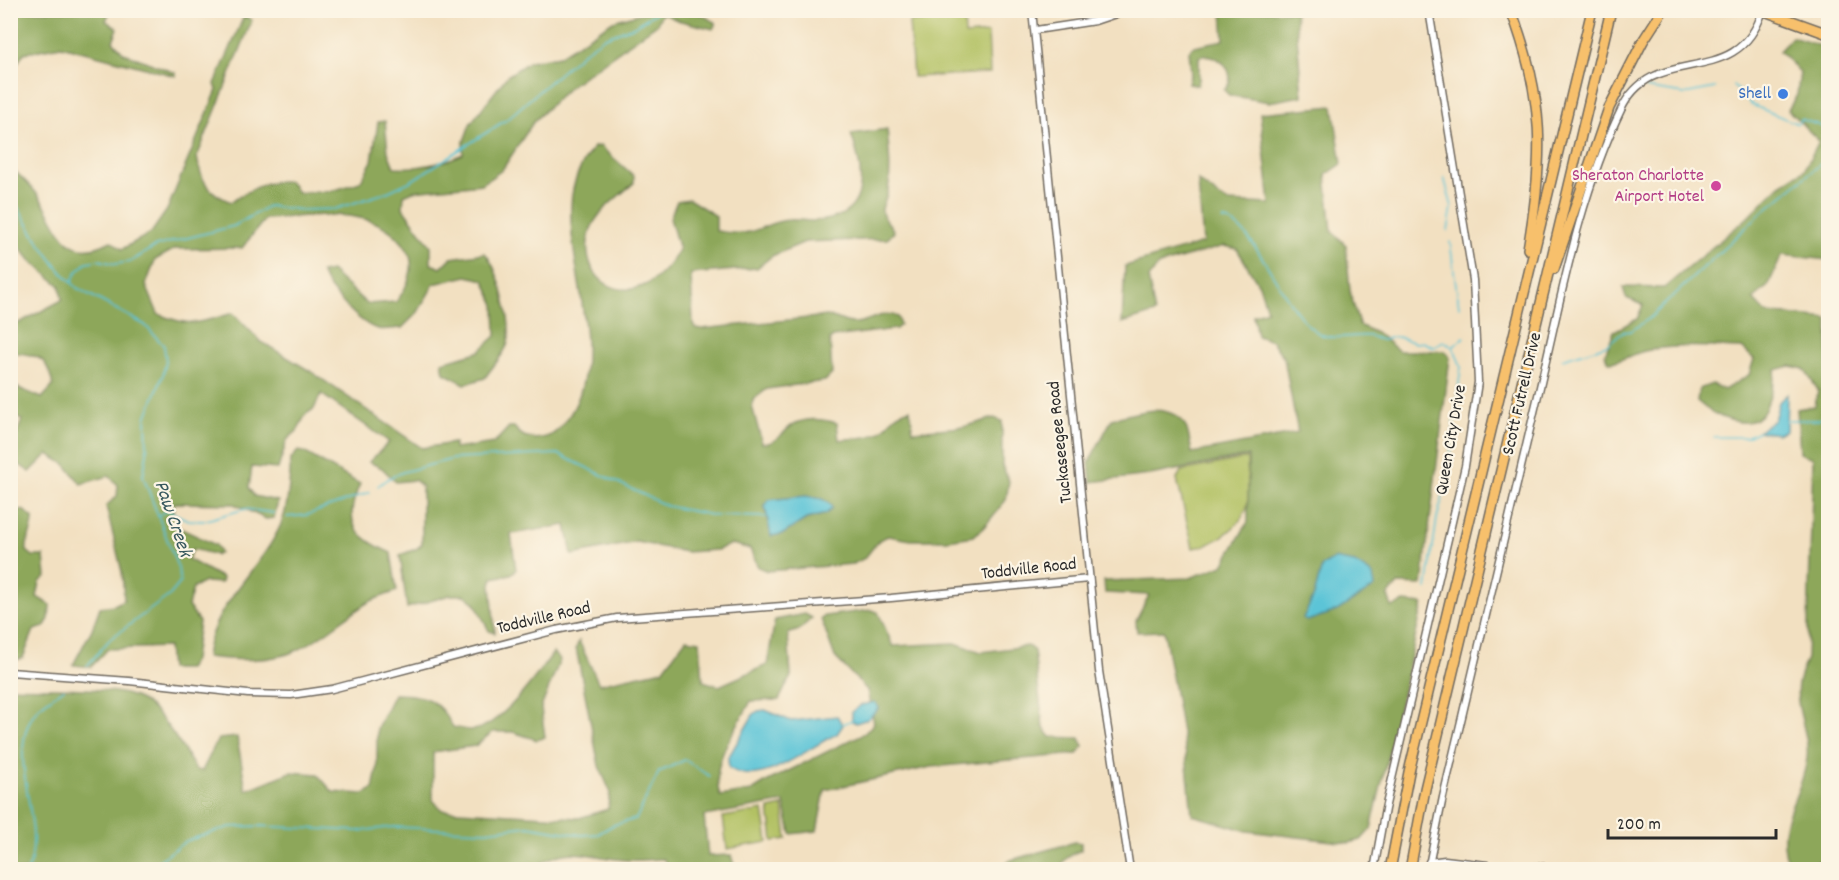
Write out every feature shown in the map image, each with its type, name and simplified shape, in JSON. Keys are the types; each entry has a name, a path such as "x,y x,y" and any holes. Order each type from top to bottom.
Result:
{"highway":[{"path":"1510,10 1532,74 1538,109 1540,144 1535,208 1514,331"},
{"path":"1390,870 1409,772 1592,10"},
{"path":"1410,870 1425,789 1611,10"},
{"path":"1762,11 1828,34"},
{"path":"1539,311 1609,108 1643,41 1664,12"}],"street":[{"name":"Tuckaseegee Road","path":"1032,10 1036,30 1089,579 1100,671 1130,870"},
{"path":"1036,30 1095,21 1128,10"},
{"name":"Queen City Drive","path":"1374,870 1385,809 1465,466 1478,382 1473,280 1429,10"},
{"name":"Scott Futrell Drive","path":"1428,870 1558,312 1580,225 1606,143 1626,99 1644,80 1660,72 1710,64 1731,54 1748,40 1762,11"},
{"name":"Toddville Road","path":"10,672 129,681 248,694 291,695 332,689 544,633 617,618 919,596 1089,579"},
{"path":"1429,862 1445,860 1492,869 1544,867 1594,870"},
{"path":"1429,862 1455,870"},
{"path":"1814,870 1828,866"}],"green space":[{"path":"10,11 110,11 106,21 118,28 113,41 124,53 176,73 176,76 61,46 24,53 15,67 11,65"},
{"path":"648,11 696,11 716,23 713,29 677,20 662,13 657,24 570,86 534,121 502,170 482,184 413,191 404,195 403,208 431,246 431,264 441,268 451,258 485,253 495,271 507,309 509,334 506,347 485,378 465,384 444,373 442,362 478,352 496,336 495,305 484,280 467,276 434,284 418,312 402,328 386,330 378,329 362,321 330,288 321,273 331,271 367,304 396,302 404,290 411,269 406,248 394,233 361,218 323,215 265,219 242,248 175,249 155,260 146,285 158,314 179,321 195,323 233,313 260,341 310,371 422,448 454,443 454,449 494,443 509,427 514,427 528,438 537,439 550,436 562,426 569,416 580,393 585,367 586,340 571,205 578,174 594,147 600,146 634,176 634,183 609,204 593,224 588,244 588,257 598,277 607,284 630,289 643,286 654,279 668,266 679,250 670,218 677,201 689,199 716,216 716,231 728,233 754,231 784,220 831,219 845,213 854,204 859,193 861,180 859,165 851,134 887,129 889,179 882,211 894,232 887,239 805,242 772,256 757,268 691,274 693,324 695,328 701,329 827,316 851,323 887,314 898,317 900,325 896,329 833,337 830,340 832,374 825,381 767,389 753,400 752,406 762,443 771,442 794,424 810,420 837,423 839,440 867,437 877,434 894,416 910,409 913,431 963,427 994,418 1002,421 1002,465 1009,481 1006,500 984,527 974,536 948,540 911,540 888,536 879,540 865,558 853,564 767,571 758,567 750,549 732,544 717,550 686,552 637,542 572,555 566,525 511,534 516,570 511,574 493,578 491,584 495,633 489,631 475,603 465,595 450,595 407,608 400,555 422,544 422,487 415,480 396,482 382,468 369,462 389,442 321,394 314,409 306,414 297,431 287,440 278,469 252,467 249,488 254,496 278,501 274,518 266,519 234,504 174,503 172,519 175,526 216,545 220,553 217,555 193,549 188,559 222,578 221,583 205,582 193,588 188,606 199,622 194,660 188,669 170,669 168,647 108,649 91,667 73,665 92,629 100,607 114,605 124,600 122,572 106,506 117,496 118,485 109,476 81,484 65,464 48,454 30,472 11,459 11,449 22,420 11,414 11,385 42,398 53,386 48,369 41,359 11,352 11,324 19,323 62,300 60,286 30,260 11,236 11,167 37,194 66,240 74,246 83,249 111,241 122,249 151,233 167,210 217,90 215,84 244,16 252,20 197,157 207,185 216,194 231,202 251,190 273,182 289,181 298,193 332,191 360,182 372,161 378,122 385,121 388,152 394,167 429,165 463,154 463,144 470,124 507,76 530,61 559,56 613,21","holes":["765,506 826,514 806,519 783,534 767,517"]},
{"path":"1222,11 1295,11 1302,96 1269,102 1229,95 1224,90 1229,84 1230,77 1225,65 1213,57 1206,56 1199,57 1197,85 1188,84 1191,72 1189,51 1194,46 1224,40"},
{"path":"964,17 965,35 988,33 990,73 913,77 909,22"},
{"path":"1792,37 1828,48 1828,260 1782,255 1768,286 1753,299 1766,313 1828,319 1828,860 1795,870 1790,869 1784,837 1785,824 1804,774 1807,758 1797,693 1799,678 1807,658 1813,458 1800,453 1797,409 1815,406 1818,390 1804,369 1790,366 1776,370 1764,411 1749,422 1740,422 1721,417 1697,401 1699,389 1712,384 1724,390 1749,375 1754,359 1742,348 1669,347 1645,351 1609,362 1605,355 1614,331 1637,319 1643,305 1626,298 1623,287 1664,288 1747,218 1780,185 1804,170 1819,141 1788,110 1797,95 1800,72 1779,51"},
{"path":"1333,106 1342,164 1326,175 1332,231 1346,245 1350,291 1359,325 1378,334 1399,351 1445,351 1450,357 1422,585 1398,584 1388,596 1392,607 1404,602 1423,604 1371,829 1361,840 1349,843 1247,831 1192,815 1186,755 1164,631 1137,632 1136,621 1149,595 1105,593 1104,581 1190,578 1223,565 1248,522 1248,456 1150,475 1091,482 1089,462 1112,419 1151,410 1170,413 1178,417 1185,425 1192,453 1298,433 1284,358 1272,341 1257,336 1253,315 1267,310 1259,285 1237,249 1224,246 1159,265 1148,278 1155,313 1122,323 1125,266 1203,243 1198,181 1227,202 1270,204 1260,113"},
{"path":"298,451 304,452 360,484 352,509 352,519 355,527 368,541 391,553 397,591 367,603 316,639 287,654 252,660 206,657 217,620 262,557 281,524 287,501 291,459"},
{"path":"1247,458 1249,496 1242,518 1219,538 1193,548 1177,479 1181,471"},
{"path":"10,509 23,510 33,518 27,551 33,556 44,556 46,577 40,582 37,597 50,605 49,619 44,627 34,630 23,658 10,662"},
{"path":"871,610 878,612 893,646 955,643 981,652 1028,646 1034,651 1043,727 1051,737 1080,738 1083,746 1078,754 931,767 825,790 817,831 791,834 784,802 704,816 708,856 731,855 735,869 668,869 664,859 626,860 578,853 556,856 532,870 11,870 11,687 76,688 111,692 139,699 163,721 196,770 202,771 218,739 237,737 246,790 291,772 317,774 333,792 364,794 373,789 377,769 377,728 394,694 414,695 430,700 442,710 453,727 472,730 483,727 506,710 553,653 560,660 541,708 545,737 537,740 513,732 493,732 475,746 433,752 433,800 442,810 579,818 608,809 610,791 599,766 576,648 579,641 599,684 663,670 686,639 700,641 703,681 719,686 767,665 775,620 805,614 812,618 799,630 788,634 791,676 779,700 751,701 732,735 718,771 720,796 752,791 865,733 874,723 867,690 835,657 821,619 825,616"},
{"path":"783,806 787,839 773,841 769,809"},
{"path":"763,810 768,842 727,849 723,817"},
{"path":"1075,842 1081,843 1081,850 1065,860 1061,869 987,869 1000,868 1011,860"}],"water":[{"path":"1787,394 1786,430 1778,434 1758,431 1774,420 1779,402"},
{"path":"806,496 822,499 832,508 826,514 806,519 783,534 771,536 765,506 768,500"},
{"path":"1334,559 1355,563 1373,575 1375,587 1337,611 1307,621 1303,618 1314,596 1322,566"},
{"path":"875,702 879,708 868,719 856,723 852,721 852,712 861,705"},
{"path":"765,710 791,721 837,716 843,725 837,734 769,771 742,774 729,768 728,758 753,715"}],"waterway":[{"path":"71,283 76,273 87,262 99,260 115,264 130,262 156,246 234,226 269,206 302,210 335,209 385,193 411,181 506,120 585,51 605,37 635,26 660,10"},
{"path":"1733,85 1752,105 1798,124 1800,119 1819,125 1828,132"},
{"path":"1645,88 1684,94 1715,88"},
{"path":"1562,359 1607,345 1622,332 1631,331 1651,317 1759,215 1828,158"},
{"path":"1444,177 1452,207 1448,231"},
{"name":"Paw Creek","path":"10,195 38,241 58,268 77,288 145,325 164,346 166,361 163,375 146,418 147,453 143,476 178,568 180,583 170,595 110,639 87,666"},
{"path":"1223,220 1235,224 1247,236 1295,309 1307,324 1320,334 1332,337 1370,336 1380,340 1397,337 1416,343 1423,342 1434,347 1443,341 1453,347 1461,366 1448,477 1437,518 1427,589"},
{"path":"1450,242 1459,307"},
{"path":"1453,347 1464,337"},
{"path":"1786,420 1818,420 1828,414"},
{"path":"1714,437 1746,437 1759,431"},
{"path":"378,486 403,472 453,459 558,454 667,506 716,516 766,517"},
{"path":"287,517 307,515 370,492"},
{"path":"158,516 167,510 188,520 203,521 245,509 274,513"},
{"name":"Paw Creek","path":"28,870 33,850 33,829 23,766 23,746 27,726 38,708 64,689"},
{"path":"843,724 852,720"},
{"path":"146,870 186,841 230,827 260,826 359,831 394,827 486,831 528,826 581,835 598,834 613,825 636,819 659,772 685,760 709,776"}],"place":[{"name":"Shell","path":"1783,94"},
{"name":"Sheraton Charlotte Airport Hotel","path":"1716,186"}]}
